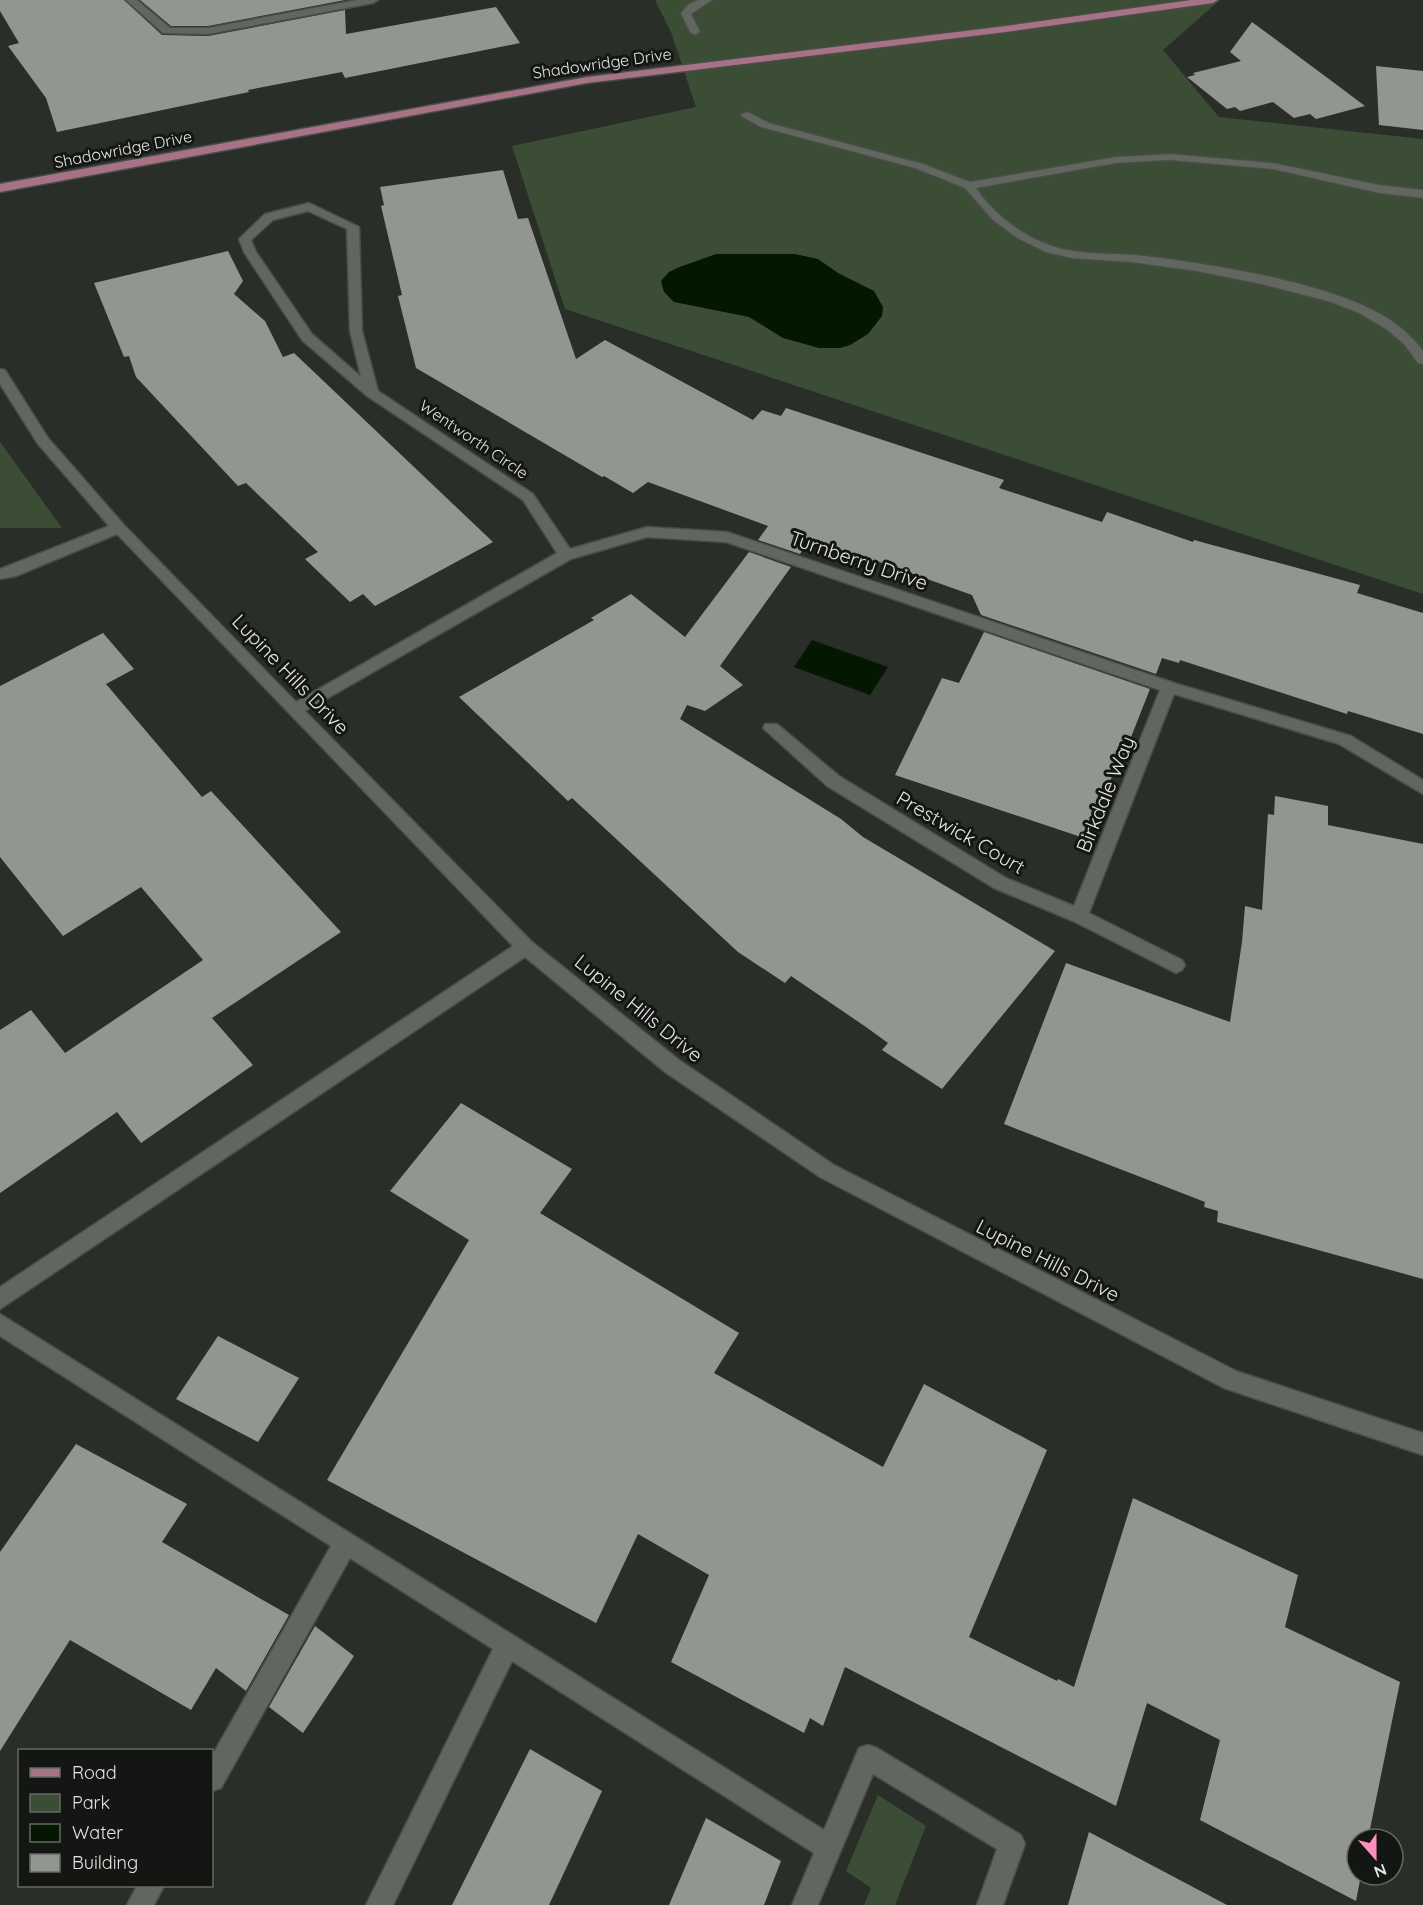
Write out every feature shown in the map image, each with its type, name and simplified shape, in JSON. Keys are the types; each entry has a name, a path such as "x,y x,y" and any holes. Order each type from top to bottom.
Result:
{"main road":[{"name":"Shadowridge Drive","path":"0,188 587,80 1017,27 1213,0"}],"street":[{"path":"131,0 166,31 208,31 373,0"},
{"path":"695,32 686,13 693,6 707,0"},
{"path":"747,115 765,125 919,166 969,186 1116,160 1170,156 1273,166 1379,189 1423,194"},
{"path":"969,186 975,196 1008,226 1050,250 1080,256 1173,263 1280,284 1328,297 1358,308 1389,324 1403,335 1423,360"},
{"name":"Wentworth Circle","path":"372,393 356,331 353,227 309,207 269,217 245,239 250,252 307,337 372,393 528,497 566,555"},
{"name":"Lupine Hills Drive","path":"0,373 44,441 119,528 294,711 526,947 672,1066 827,1171 1232,1380 1423,1444"},
{"path":"0,573 11,572 119,528"},
{"name":"Turnberry Drive","path":"294,711 566,555 647,532 727,537 1170,687 1345,740 1423,788"},
{"name":"Birkdale Way","path":"1079,916 1170,687"},
{"name":"Prestwick Court","path":"771,728 833,781 1000,883 1079,916 1176,965"},
{"path":"0,1299 526,947"},
{"path":"0,1324 830,1848"},
{"path":"213,1777 346,1543"},
{"path":"379,1905 507,1645"},
{"path":"805,1905 868,1757 1012,1845 990,1905"},
{"path":"140,1905 150,1887"}],"green space":[{"path":"655,0 1220,0 1163,50 1219,117 1423,139 1423,594 565,309 512,146 696,107 671,32"},
{"path":"0,442 62,528 0,528"},
{"path":"878,1795 926,1826 895,1905 864,1905 871,1888 846,1871"}],"water":[{"path":"716,254 795,254 818,259 838,273 874,291 883,307 882,316 868,334 850,345 840,348 819,348 783,338 749,317 674,302 664,292 661,281 669,272"},
{"path":"812,640 888,667 870,695 794,667"}],"building":[{"path":"0,0 124,0 162,35 208,36 345,10 346,34 496,7 520,43 345,78 342,72 248,90 249,92 57,132 46,98 8,46 19,43 0,11"},
{"path":"140,0 345,0 208,26 171,26"},
{"path":"1252,22 1365,106 1316,119 1310,114 1294,118 1273,102 1240,111 1235,107 1227,109 1187,77 1195,75 1193,73 1241,61 1230,52"},
{"path":"1376,66 1423,71 1423,130 1379,125"},
{"path":"503,170 518,219 528,218 576,359 605,340 753,420 762,410 781,416 786,408 1004,480 999,488 1102,522 1107,512 1193,542 1194,540 1360,585 1357,593 1423,613 1423,734 1348,711 1347,714 1180,660 1179,663 1162,658 1156,674 981,615 972,595 874,560 872,563 810,540 800,554 758,540 768,526 648,482 633,493 416,368 398,296 402,295 381,206 384,205 380,187"},
{"path":"228,251 243,281 234,294 265,321 283,357 294,353 493,542 375,606 363,594 350,602 305,559 318,552 246,483 238,486 136,377 129,356 124,357 94,283"},
{"path":"749,552 791,567 720,666 743,685 705,711 687,705 680,719 841,819 863,837 1055,951 942,1089 882,1050 888,1043 791,976 785,983 738,952 572,798 568,801 459,697 594,620 591,618 631,594 685,637"},
{"path":"984,632 1150,689 1087,839 895,775 942,678 959,683"},
{"path":"103,633 134,669 106,684 202,797 211,791 341,932 212,1018 253,1065 141,1143 117,1112 0,1193 0,1030 31,1010 65,1053 203,960 141,887 63,936 0,857 0,686"},
{"path":"1275,796 1328,806 1328,825 1423,844 1423,1279 1217,1222 1218,1211 1204,1207 1205,1202 1004,1124 1066,963 1230,1022 1245,906 1262,910 1268,814 1274,815"},
{"path":"461,1103 572,1169 540,1213 739,1333 714,1373 883,1467 924,1384 1047,1450 969,1637 1057,1681 1058,1679 1074,1687 1133,1498 1298,1575 1285,1627 1400,1682 1370,1827 1345,1827 1345,1887 1359,1887 1356,1901 1200,1820 1220,1740 1147,1703 1116,1806 845,1667 823,1726 810,1718 804,1733 671,1662 709,1575 638,1534 596,1623 327,1480 469,1240 390,1191"},
{"path":"218,1336 299,1378 258,1442 176,1399"},
{"path":"76,1444 187,1504 162,1542 289,1615 246,1691 216,1668 191,1710 70,1640 0,1751 0,1552"},
{"path":"315,1626 354,1656 303,1733 269,1707"},
{"path":"530,1749 602,1791 549,1905 452,1905"},
{"path":"706,1818 781,1861 764,1905 669,1905"},
{"path":"1089,1832 1227,1905 1068,1905"}]}
